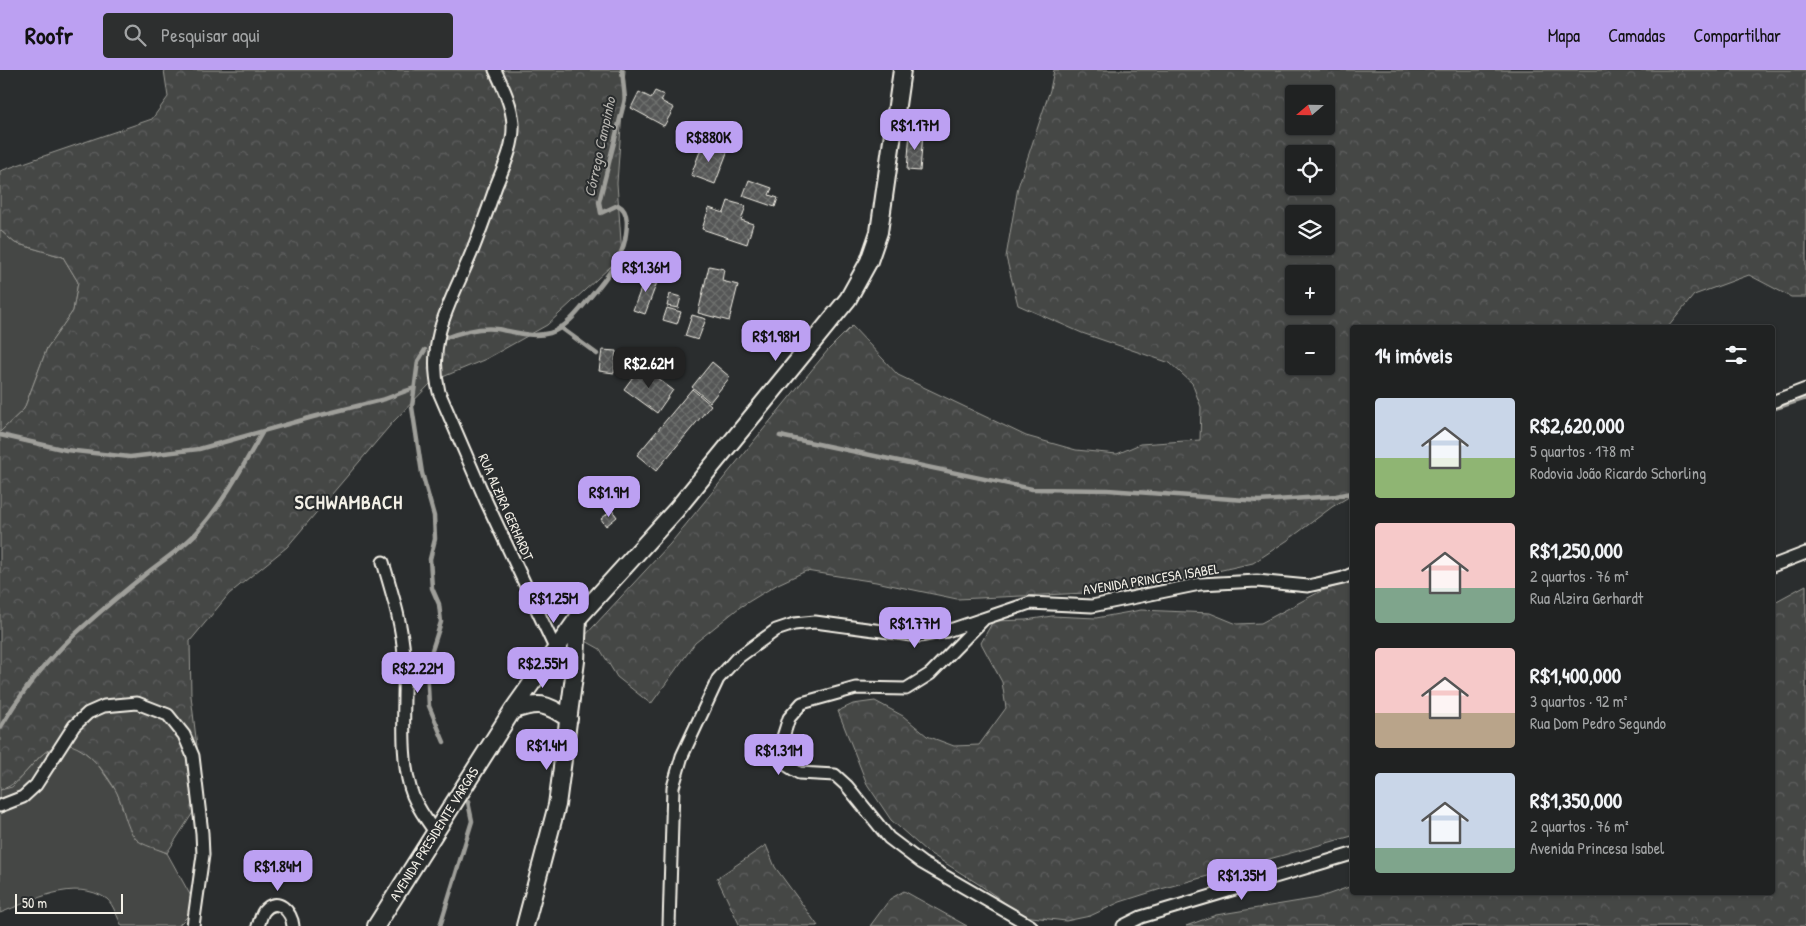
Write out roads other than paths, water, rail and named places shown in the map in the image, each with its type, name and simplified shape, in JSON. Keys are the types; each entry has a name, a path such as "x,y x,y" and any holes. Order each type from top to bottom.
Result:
{"main road":[{"name":"AVENIDA PRESIDENTE VARGAS","path":"376,926 512,711 555,648 578,618 676,510 848,299 869,261 879,232 902,70"},
{"path":"525,926 557,805 569,719 578,618"},
{"path":"512,711 534,704 554,708 569,719"}],"street":[{"name":"RUA ALZIRA GERHARDT","path":"495,70 509,100 513,123 512,144 471,254 438,330 435,376 439,392 486,501 555,648"},
{"path":"1775,401 1806,389"},
{"path":"1775,565 1806,553"},
{"path":"383,562 395,603 403,647 406,771 412,795 435,832"},
{"name":"AVENIDA PRINCESA ISABEL","path":"669,926 673,787 682,756 718,680 736,659 776,630 794,624 815,622 919,636 947,631 1030,603 1092,606 1200,584 1257,581 1308,586 1350,575"},
{"name":"AVENIDA PRINCESA ISABEL","path":"984,619 930,674 906,689 856,688 802,703 789,718 783,737 782,752 788,766 799,773 835,775 847,786 889,838 922,863 1031,926"},
{"path":"0,806 23,797 36,786 74,726 88,713 104,706 137,703 168,715 184,735 193,756 201,823 203,855 193,926"},
{"path":"1123,926 1150,914 1350,855"},
{"path":"258,926 263,912 274,905 281,905 288,910 292,917 293,926"}],"waterway":[{"name":"Córrego Campinho","path":"445,338 477,329 497,329 537,335 550,333 568,322 612,269 625,240 626,216 618,205 601,213 599,202 625,99 622,70"},
{"path":"560,327 597,354"},
{"name":"Córrego Campinho","path":"425,350 418,361 412,407 422,473 434,516 435,539 430,559 432,588 439,604 441,622 427,666 429,706 444,742"},
{"path":"0,435 66,450 130,457 199,449 385,399 414,388"},
{"path":"1775,408 1806,398"},
{"path":"0,728 30,683 81,628 194,536 226,495 262,433"},
{"path":"780,436 1032,489 1108,490 1259,501 1350,493"},
{"name":"Córrego Campinho","path":"440,926 472,821 468,802"}],"district":[{"name":"SCHWAMBACH","path":"349,502"}]}
